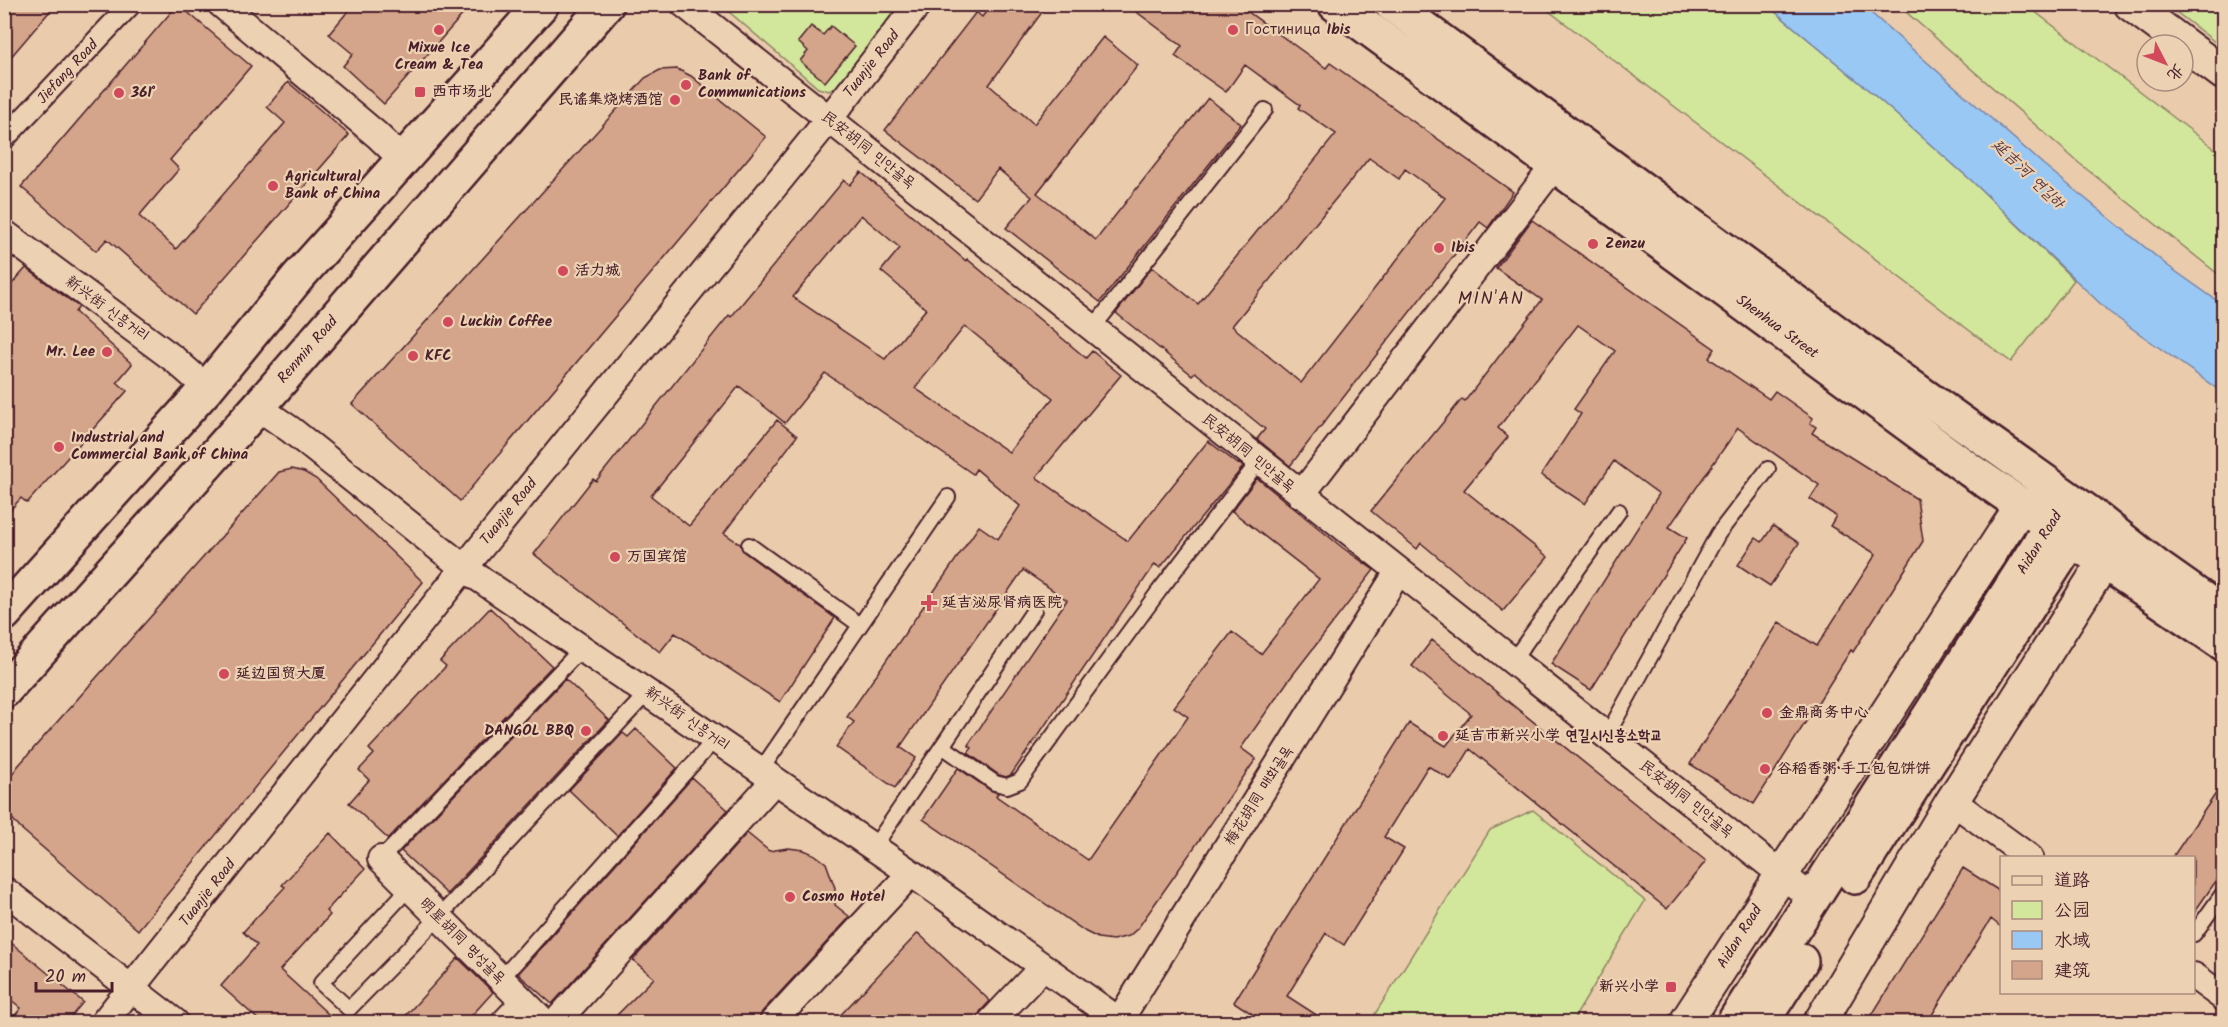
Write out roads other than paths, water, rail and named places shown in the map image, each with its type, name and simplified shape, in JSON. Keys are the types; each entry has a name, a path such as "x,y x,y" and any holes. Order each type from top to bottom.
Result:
{"main road":[{"path":"4,614 207,388 298,277 542,4"},
{"name":"Renmin Road","path":"4,691 258,406 607,4"},
{"name":"Shenhua Street","path":"1335,4 2020,506 2070,519 2104,562 2223,644"},
{"name":"Shenhua Street","path":"1390,4 2070,519 2156,566 2223,614"},
{"name":"Aidan Road","path":"1734,1023 2070,519"},
{"name":"Aidan Road","path":"1762,1023 2070,519"}],"street":[{"name":"Jiefang Road","path":"4,139 131,4"},
{"path":"221,4 403,160"},
{"name":"民安胡同 민안골목","path":"684,4 1814,900"},
{"name":"Tuanjie Road","path":"104,1023 464,568 829,119 918,4"},
{"path":"2130,4 2223,74"},
{"path":"1301,495 1555,165"},
{"name":"新兴街 신흥거리","path":"4,233 174,359 207,388"},
{"name":"新兴街 신흥거리","path":"258,406 464,568 874,847 1120,1022"},
{"name":"Aidan Road","path":"1686,1023 1780,874 2020,506"},
{"path":"1820,1023 1952,801 2104,562"},
{"name":"梅花胡同 매화골목","path":"1120,1022 1398,572"},
{"path":"556,1023 768,775"},
{"path":"1952,801 2027,856"},
{"name":"明星胡同 명성골목","path":"381,859 544,1023"},
{"path":"773,1023 911,873"},
{"path":"4,890 175,1023"},
{"path":"991,1023 1043,967"},
{"path":"2195,977 2223,998"},
{"path":"505,1023 524,1002"}],"lane":[{"path":"1092,329 1265,110"},
{"path":"942,746 995,783 1007,786 1020,781 1159,591 1259,462"},
{"path":"1606,737 1718,534 1768,469"},
{"path":"768,775 860,625 948,497"},
{"path":"1512,662 1618,511"},
{"path":"749,545 860,625"},
{"path":"874,847 1034,610"},
{"path":"381,859 582,648"},
{"path":"409,888 321,983 349,1009 439,917 648,692"},
{"path":"501,979 715,739"},
{"path":"2195,931 2223,892"}],"water":[{"name":"延吉河 연길하","path":"1767,5 1862,5 2044,165 2168,266 2223,305 2223,393 2109,312 1972,181"}],"place":[{"name":"Mixue Ice Cream & Tea","path":"439,30"},
{"name":"Гостиница Ibis","path":"1233,30"},
{"name":"Bank of Communications","path":"686,85"},
{"name":"西市场北","path":"420,92"},
{"name":"361˚","path":"119,93"},
{"name":"民谣集烧烤酒馆","path":"675,100"},
{"name":"Agricultural Bank of China","path":"273,186"},
{"name":"Zenzu","path":"1593,244"},
{"name":"Ibis","path":"1439,248"},
{"name":"活力城","path":"563,271"},
{"name":"Luckin Coffee","path":"448,322"},
{"name":"Mr. Lee","path":"107,352"},
{"name":"KFC","path":"413,356"},
{"name":"Industrial and Commercial Bank of China","path":"59,447"},
{"name":"万国宾馆","path":"615,557"},
{"name":"延吉泌尿肾病医院","path":"929,603"},
{"name":"延边国贸大厦","path":"224,674"},
{"name":"金鼎商务中心","path":"1767,713"},
{"name":"DANGOL BBQ","path":"586,731"},
{"name":"延吉市新兴小学 연길시신흥소학교","path":"1443,736"},
{"name":"谷稻香粥·手工包包饼饼","path":"1765,769"},
{"name":"Cosmo Hotel","path":"790,897"},
{"name":"新兴小学","path":"1671,987"}],"district":[{"name":"MIN'AN","path":"1491,299"}]}
